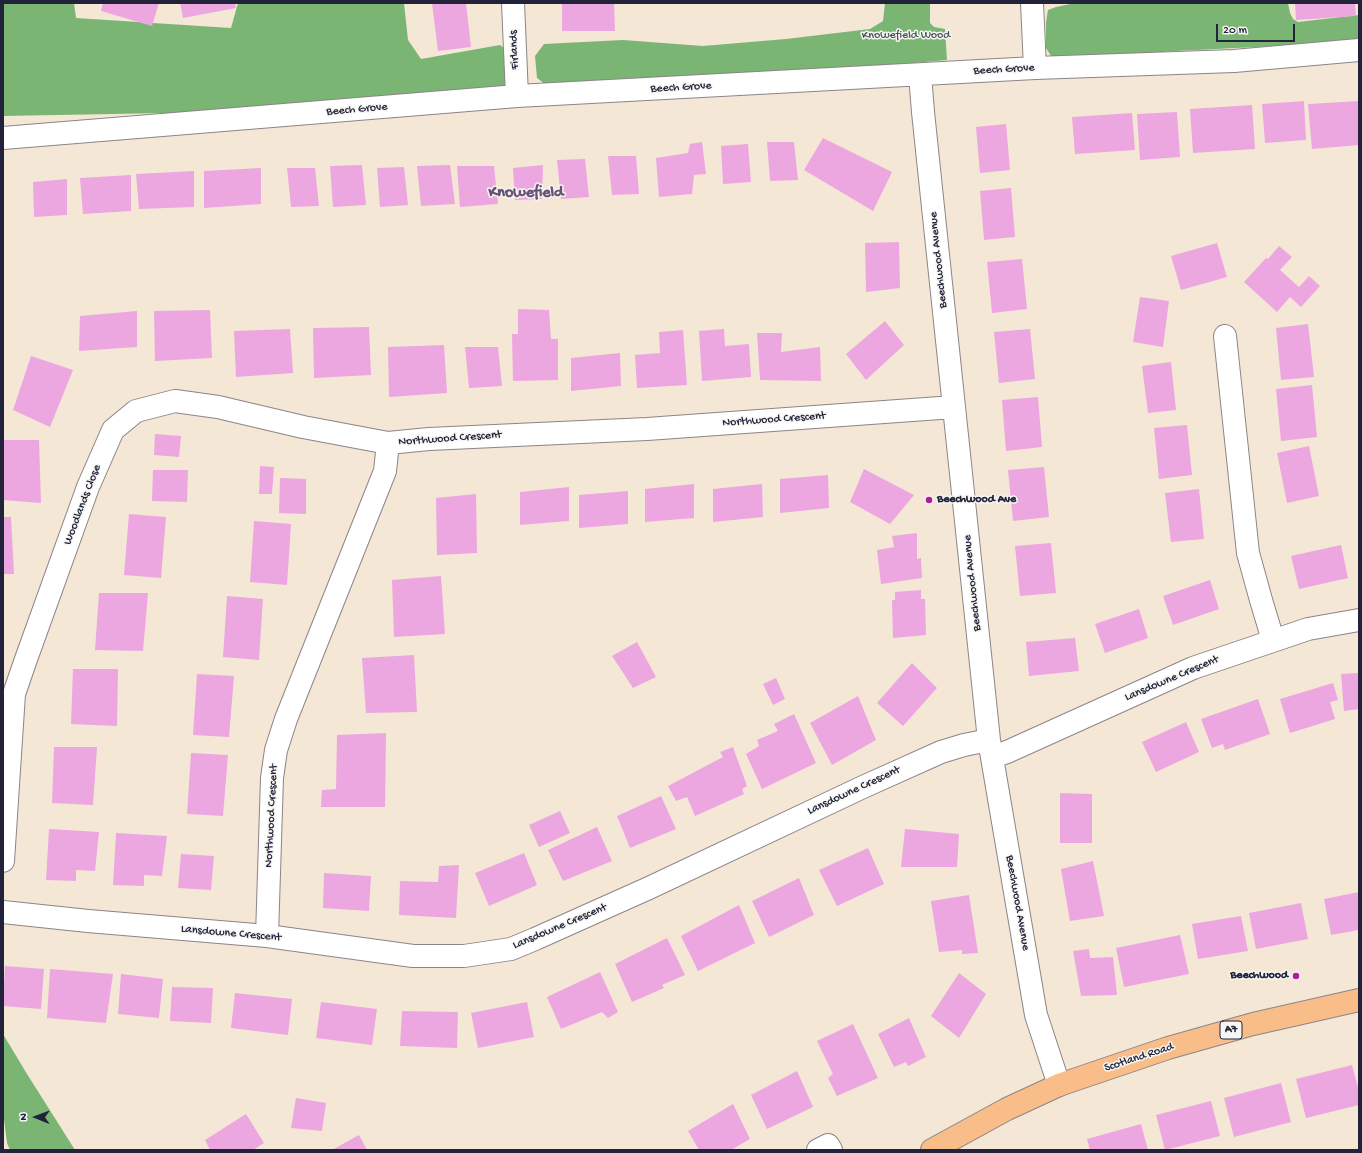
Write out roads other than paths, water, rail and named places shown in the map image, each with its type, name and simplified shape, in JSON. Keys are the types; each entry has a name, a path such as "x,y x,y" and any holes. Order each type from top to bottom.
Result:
{"main road":[{"name":"Scotland Road","path":"932,1150 1007,1109 1059,1085 1168,1048 1253,1024 1359,1000"}],"street":[{"name":"Firlands","path":"513,3 517,96"},
{"path":"1032,3 1035,68"},
{"name":"Beech Grove","path":"3,138 517,96 1035,68 1234,61 1359,50"},
{"name":"Beechwood Avenue","path":"920,74 990,748 1036,1015 1059,1085"},
{"path":"1225,336 1248,553 1273,640"},
{"name":"Woodlands Close","path":"3,861 14,694 24,662 88,487 113,430 136,411 175,401 218,407 302,427 388,443"},
{"name":"Northwood Crescent","path":"267,936 272,778 276,750 286,719 385,472 388,443 655,428 954,407"},
{"name":"Lansdowne Crescent","path":"3,912 88,921 267,936 413,956 464,956 511,948 535,939 642,891 941,752 964,745 990,748 1007,752 1193,668 1308,629 1359,620"},
{"path":"818,1150 828,1145 831,1150"}],"place":[{"name":"Beechwood Ave","path":"929,500"},
{"name":"Beechwood","path":"1296,976"}],"district":[{"name":"Knowefield","path":"526,194"}],"park label":[{"name":"Knowefield Wood","path":"906,36"}]}
